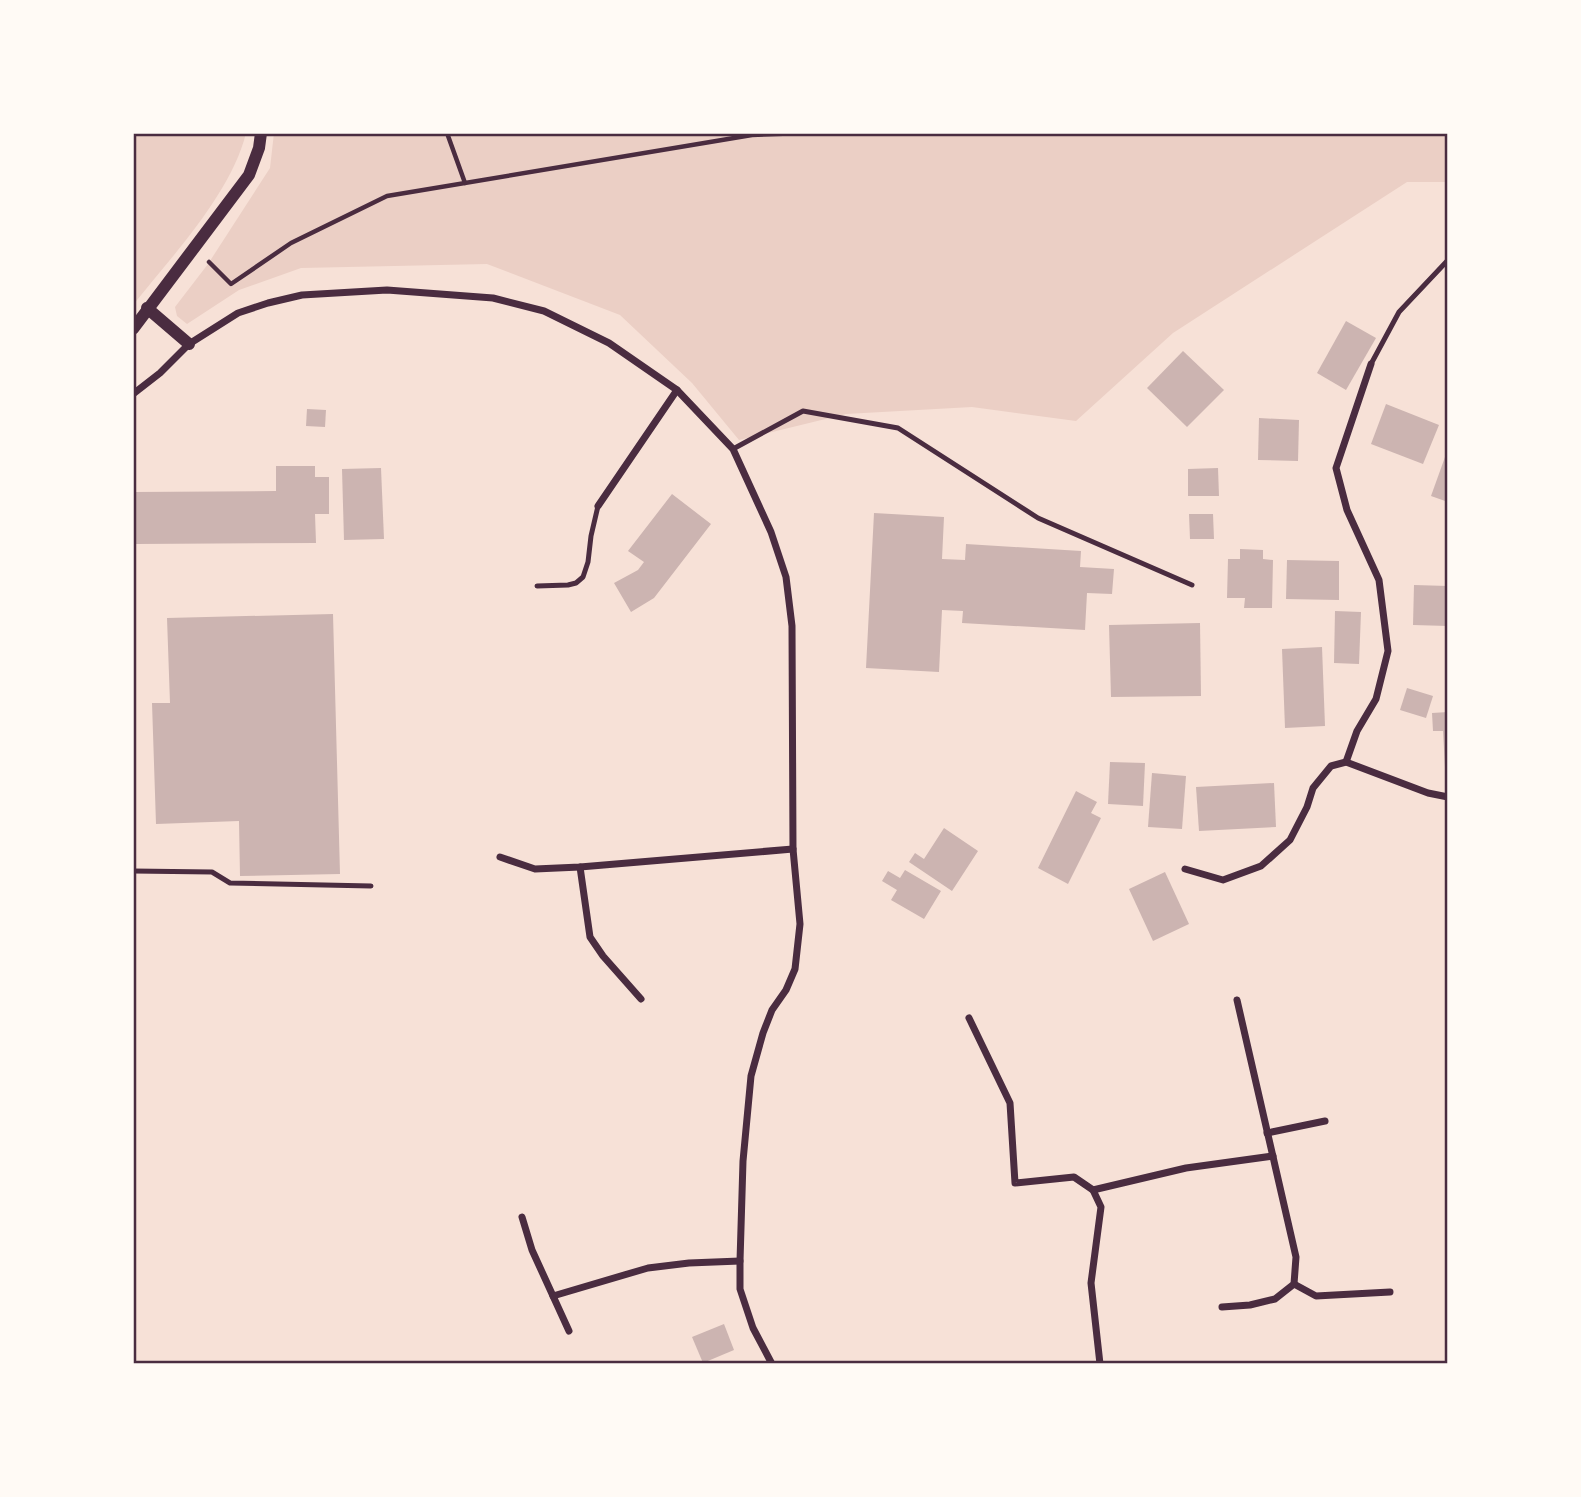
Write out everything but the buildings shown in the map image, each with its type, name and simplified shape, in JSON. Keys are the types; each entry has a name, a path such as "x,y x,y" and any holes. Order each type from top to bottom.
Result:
{"street":[{"path":"133,328 249,175 259,148 261,133"},
{"path":"133,394 160,373 188,344 238,313 302,295 387,290 493,298 544,311 609,343 677,390 733,449 771,532 786,577 792,626 793,849 800,924 796,969 772,1010 751,1076 743,1161 740,1261 740,1289 752,1328 772,1364"},
{"path":"147,308 188,344"},
{"path":"1346,762 1357,731 1376,699 1388,651 1379,580 1347,510 1336,468 1371,364"},
{"path":"598,506 677,390"},
{"path":"1185,869 1223,880 1261,866 1290,840 1307,807 1313,788 1331,766 1346,762 1428,793 1448,797"},
{"path":"500,857 535,869 793,849"},
{"path":"580,867 590,937 641,999"},
{"path":"1222,1307 1250,1305 1275,1299 1294,1284 1296,1258 1237,1000"},
{"path":"969,1018 1010,1103 1015,1182 1074,1177 1093,1190 1101,1207 1091,1283 1100,1364"},
{"path":"1267,1133 1325,1121"},
{"path":"1093,1190 1186,1168 1273,1156"},
{"path":"522,1217 532,1250 569,1331"},
{"path":"553,1296 648,1268 740,1261"},
{"path":"1294,1284 1316,1296 1390,1292"}],"lane":[{"path":"1371,364 1399,312 1448,260"},
{"path":"733,449 803,411 898,428 1038,518 1192,585"},
{"path":"537,586 568,585 583,577 598,506"},
{"path":"133,871 212,872 230,883 370,886"}],"path":[{"path":"447,133 465,183"},
{"path":"191,250 203,257 231,284 290,243 387,196 752,135 804,133"}],"shaded area":[{"path":"133,133 246,133 228,179 214,201 133,305"},
{"path":"274,133 1448,133 1448,182 1407,182 1173,333 1076,421 972,407 846,414 739,440 692,383 620,315 487,264 301,268 239,290 187,324 177,316 175,307 208,264 270,168"}]}
